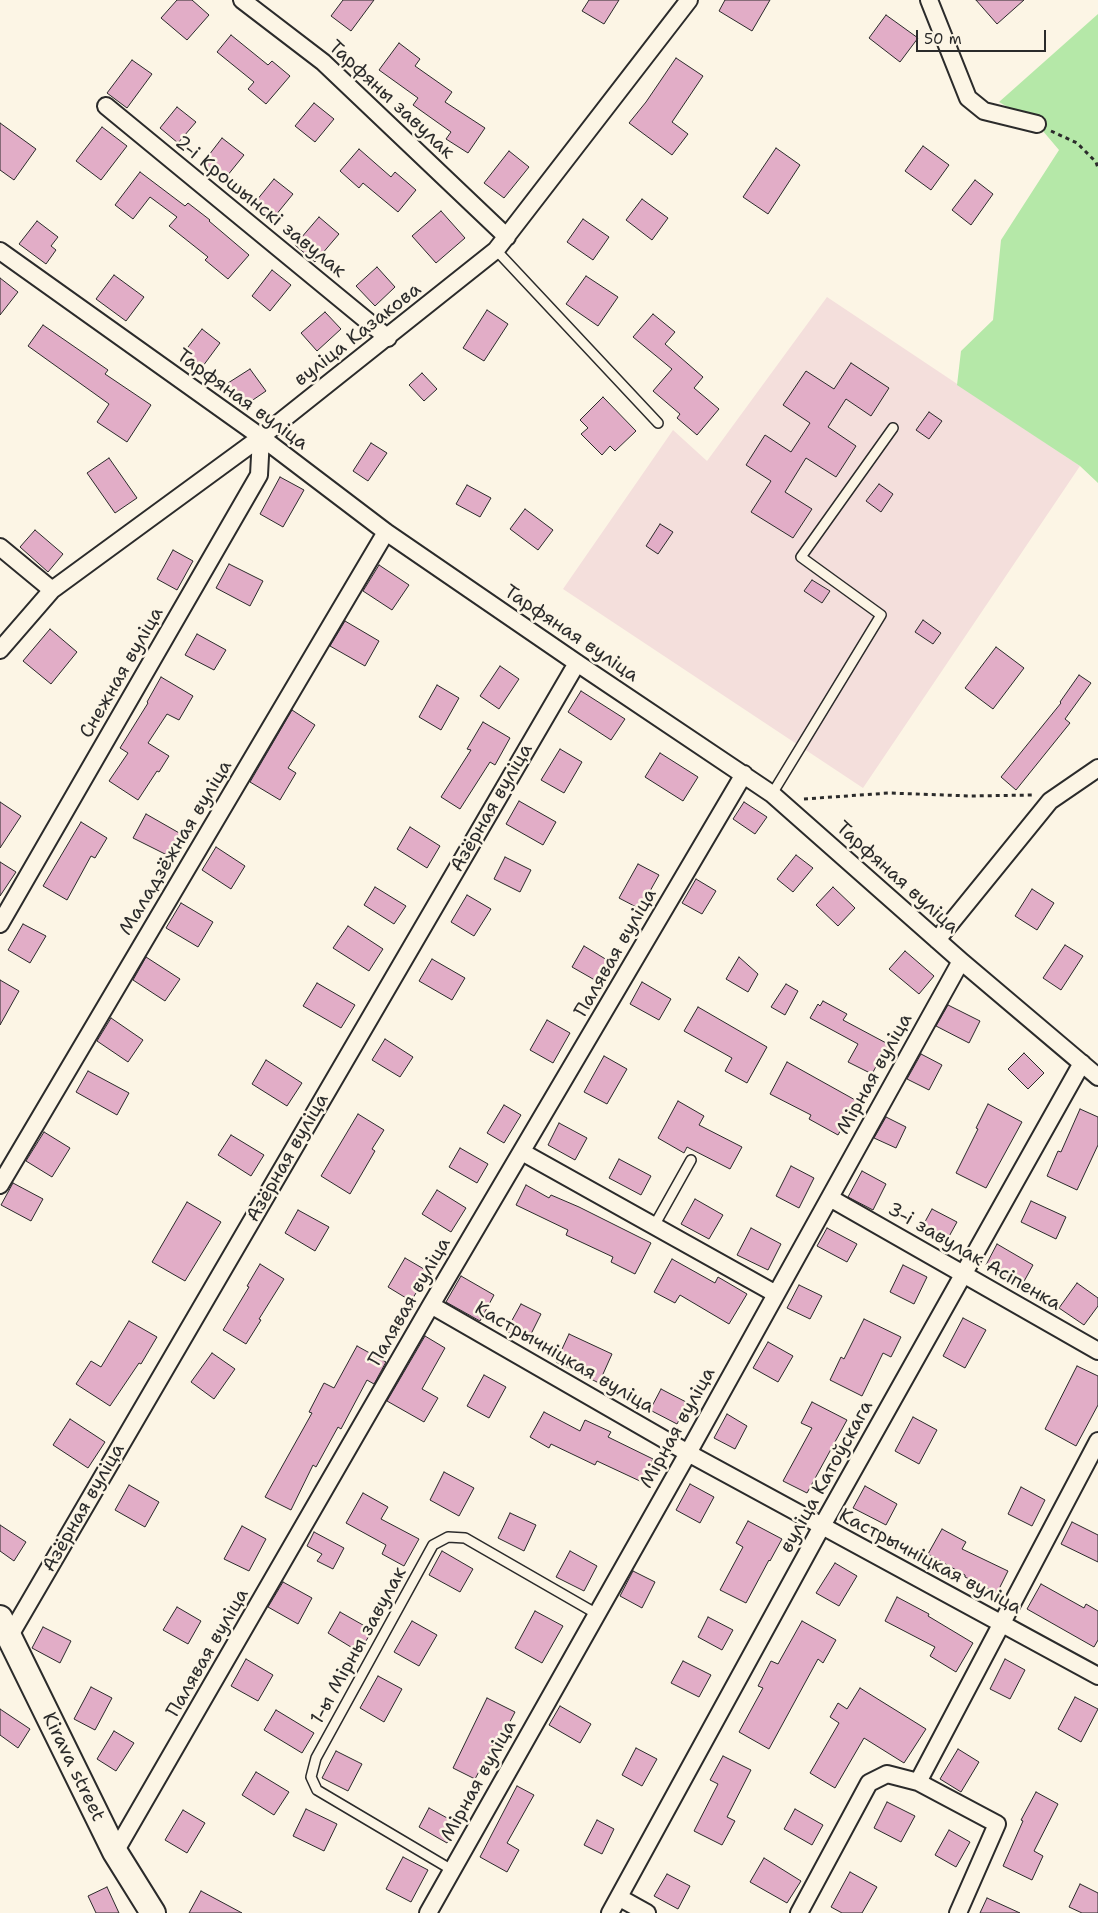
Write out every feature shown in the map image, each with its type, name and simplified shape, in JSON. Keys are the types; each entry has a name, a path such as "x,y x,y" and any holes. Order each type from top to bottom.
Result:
{"main road":[{"name":"Kirava street","path":"3,1636 115,1852 153,1913"}],"street":[{"name":"Тарфяны завулак","path":"242,0 323,62 507,237"},
{"name":"вуліца Казакова","path":"0,650 52,590 262,437 496,250 689,0"},
{"path":"929,0 968,98 984,111 1037,124"},
{"name":"2-і Крошынскі завулак","path":"106,106 388,338"},
{"name":"Тарфяная вуліца","path":"0,251 262,437 386,532 777,798 961,961 1098,1077"},
{"name":"Снежная вуліца","path":"0,924 259,476 262,437"},
{"name":"Маладзёжная вуліца","path":"0,1185 386,532"},
{"path":"0,547 52,590"},
{"name":"Азёрная вуліца","path":"3,1636 577,663"},
{"path":"937,940 1050,801 1098,768"},
{"name":"Палявая вуліца","path":"115,1852 431,1305 744,774"},
{"name":"Мірная вуліца","path":"428,1913 688,1453 961,961"},
{"name":"вуліца Катоўскага","path":"610,1913 620,1898 822,1526 1082,1063"},
{"path":"522,1152 776,1294"},
{"name":"3-і завулак Асіпенка","path":"830,1198 1098,1351"},
{"name":"Кастрычніцкая вуліца","path":"431,1305 688,1453 1098,1676"},
{"path":"918,1782 1098,1440"},
{"path":"799,1913 869,1783 887,1774 918,1782 997,1824 958,1913"},
{"path":"620,1898 647,1913"}],"lane":[{"path":"496,250 658,424"},
{"path":"777,798 881,615 801,557 893,428"},
{"path":"654,1226 691,1160"},
{"name":"1-ы Мірны завулак","path":"452,1870 317,1790 311,1777 316,1758 433,1545 448,1537 465,1538 597,1614"}],"path":[{"path":"1037,124 1077,143 1096,162 1098,168"},
{"path":"777,798 889,792 971,796 1060,794"}],"shaded area":[{"path":"827,297 1080,466 863,788 563,589 673,430 707,461"}],"green space":[{"path":"1098,14 1098,483 1080,466 957,385 961,351 993,320 1001,240 1059,150 1037,124 999,102"}],"building":[{"path":"177,0 192,0 209,15 187,40 161,18"},
{"path":"343,0 374,0 351,31 331,16"},
{"path":"589,0 619,0 604,24 582,11"},
{"path":"725,0 770,0 752,31 719,11"},
{"path":"976,0 1024,0 997,24"},
{"path":"886,15 918,38 900,62 869,38"},
{"path":"231,35 268,65 272,61 290,76 266,104 248,89 254,82 217,52"},
{"path":"399,43 420,59 415,66 452,92 445,102 485,128 468,153 446,139 451,132 413,105 418,98 379,70"},
{"path":"676,58 703,76 672,122 688,134 672,155 629,123"},
{"path":"132,60 152,74 127,108 107,93"},
{"path":"314,103 334,119 315,142 295,126"},
{"path":"177,107 196,122 178,143 160,128"},
{"path":"0,123 36,149 14,180 0,170"},
{"path":"102,127 127,146 101,180 76,161"},
{"path":"222,138 244,155 223,181 202,164"},
{"path":"923,146 949,165 931,190 905,171"},
{"path":"776,148 800,165 768,214 743,197"},
{"path":"359,149 391,177 395,172 416,190 398,212 363,183 359,188 340,171"},
{"path":"509,151 529,167 504,198 484,183"},
{"path":"140,172 185,206 188,203 249,255 228,279 205,260 208,257 169,226 177,217 150,197 133,219 115,205"},
{"path":"274,179 293,194 271,221 252,206"},
{"path":"975,180 993,194 971,225 952,210"},
{"path":"642,199 668,218 652,240 626,220"},
{"path":"441,211 465,238 436,263 412,236"},
{"path":"319,217 339,234 315,262 295,245"},
{"path":"583,219 609,237 593,260 567,242"},
{"path":"37,221 58,237 51,246 56,250 46,264 19,244"},
{"path":"377,267 395,287 375,306 356,286"},
{"path":"272,270 291,285 270,311 252,296"},
{"path":"114,275 144,297 126,321 96,299"},
{"path":"586,276 618,297 598,326 566,304"},
{"path":"0,278 18,292 0,315"},
{"path":"487,310 508,324 484,361 463,348"},
{"path":"325,312 341,329 317,351 301,333"},
{"path":"653,314 675,332 665,344 703,377 694,388 719,409 697,435 677,418 680,414 653,391 672,369 633,337"},
{"path":"43,325 108,370 105,374 151,405 127,442 97,422 109,404 28,346"},
{"path":"202,329 220,343 200,370 181,356"},
{"path":"851,363 889,388 871,416 846,399 828,427 856,446 836,477 806,458 785,492 812,509 793,538 751,512 771,481 746,465 765,435 791,452 810,423 783,405 806,371 834,389"},
{"path":"250,369 266,391 244,406 228,383"},
{"path":"422,373 437,389 424,401 409,385"},
{"path":"603,397 636,431 615,451 610,446 602,455 581,434 588,428 580,420"},
{"path":"929,412 942,421 929,439 916,430"},
{"path":"371,443 387,453 368,481 353,471"},
{"path":"109,458 137,498 115,513 87,473"},
{"path":"280,477 304,490 283,527 260,514"},
{"path":"879,484 893,494 881,512 866,501"},
{"path":"467,485 491,498 480,517 456,504"},
{"path":"525,509 553,530 538,550 510,529"},
{"path":"660,524 673,532 658,554 646,546"},
{"path":"35,530 63,554 48,572 20,547"},
{"path":"173,550 193,561 177,590 157,579"},
{"path":"229,564 263,581 250,606 216,588"},
{"path":"379,565 409,585 392,610 363,591"},
{"path":"812,580 830,591 822,603 804,591"},
{"path":"923,620 941,633 933,644 915,632"},
{"path":"345,621 379,641 365,666 330,646"},
{"path":"50,629 77,652 51,684 23,661"},
{"path":"197,634 226,650 214,670 185,655"},
{"path":"996,647 1024,668 993,709 965,688"},
{"path":"500,666 519,679 499,709 480,696"},
{"path":"1079,675 1091,683 1065,719 1070,723 1016,790 1001,777 1061,703"},
{"path":"161,677 193,696 179,720 167,714 148,743 169,756 138,800 109,781 128,753 120,748 148,703"},
{"path":"437,685 459,698 441,730 419,717"},
{"path":"581,691 625,719 611,740 568,712"},
{"path":"292,710 315,725 288,768 296,773 280,800 250,782"},
{"path":"483,722 510,738 495,765 490,762 460,809 441,797 471,750 467,749"},
{"path":"560,749 582,762 564,793 541,780"},
{"path":"660,753 698,777 683,801 645,777"},
{"path":"519,801 556,822 543,845 506,824"},
{"path":"0,802 21,816 0,848"},
{"path":"744,802 767,817 755,834 733,819"},
{"path":"146,814 181,834 169,856 133,838"},
{"path":"81,822 107,838 95,858 91,856 67,900 43,886"},
{"path":"410,827 440,846 427,868 397,849"},
{"path":"216,847 245,866 231,889 202,870"},
{"path":"796,855 813,868 793,892 777,879"},
{"path":"505,857 531,870 520,892 494,879"},
{"path":"0,862 16,872 0,896"},
{"path":"638,864 659,875 640,909 619,898"},
{"path":"696,879 716,891 702,914 682,903"},
{"path":"375,887 406,906 394,924 364,905"},
{"path":"833,887 855,908 838,926 816,905"},
{"path":"1032,889 1054,903 1037,930 1015,916"},
{"path":"467,895 491,909 474,936 451,922"},
{"path":"181,903 213,922 198,947 166,928"},
{"path":"23,924 46,936 30,963 8,950"},
{"path":"348,926 383,949 369,971 333,948"},
{"path":"1065,945 1083,956 1061,990 1043,978"},
{"path":"584,946 612,963 600,983 572,967"},
{"path":"905,951 934,976 919,994 889,969"},
{"path":"146,957 180,979 165,1001 133,980"},
{"path":"739,957 758,974 748,992 726,979"},
{"path":"432,959 465,978 452,1000 419,981"},
{"path":"0,980 19,991 0,1025"},
{"path":"642,982 671,999 659,1020 630,1004"},
{"path":"317,983 355,1005 341,1028 303,1006"},
{"path":"786,984 798,991 785,1015 771,1007"},
{"path":"823,1001 847,1014 843,1020 888,1044 872,1074 848,1062 858,1044 810,1018 818,1004 820,1006"},
{"path":"948,1005 980,1021 969,1043 936,1026"},
{"path":"698,1007 767,1047 747,1083 725,1071 732,1058 684,1031"},
{"path":"111,1018 143,1040 128,1062 97,1041"},
{"path":"547,1020 570,1033 553,1063 530,1050"},
{"path":"385,1039 413,1057 400,1077 372,1060"},
{"path":"1024,1053 1044,1073 1028,1089 1008,1069"},
{"path":"921,1054 942,1065 929,1090 907,1079"},
{"path":"604,1056 627,1069 607,1104 584,1092"},
{"path":"266,1060 302,1083 287,1106 252,1084"},
{"path":"787,1062 857,1101 838,1135 809,1119 811,1115 770,1094"},
{"path":"88,1071 129,1093 117,1115 76,1092"},
{"path":"678,1101 704,1116 699,1125 742,1147 730,1169 687,1147 684,1153 658,1138"},
{"path":"988,1104 1022,1122 986,1188 956,1173"},
{"path":"504,1105 521,1115 504,1143 487,1133"},
{"path":"1080,1109 1098,1117 1098,1145 1077,1190 1047,1176 1058,1151 1061,1152"},
{"path":"358,1114 384,1130 372,1149 375,1151 350,1194 321,1176"},
{"path":"886,1117 906,1127 896,1148 874,1138"},
{"path":"559,1123 587,1138 575,1160 548,1145"},
{"path":"44,1132 70,1148 52,1177 26,1161"},
{"path":"231,1135 264,1155 251,1176 218,1155"},
{"path":"460,1148 488,1164 477,1183 449,1167"},
{"path":"619,1159 651,1176 641,1195 609,1178"},
{"path":"791,1166 814,1178 799,1208 776,1196"},
{"path":"862,1171 886,1184 873,1210 848,1197"},
{"path":"13,1183 43,1199 31,1221 1,1205"},
{"path":"526,1185 549,1198 551,1195 579,1207 651,1243 635,1274 611,1262 613,1257 566,1235 568,1230 516,1205"},
{"path":"437,1190 466,1208 451,1232 422,1214"},
{"path":"695,1199 723,1215 709,1239 681,1224"},
{"path":"1031,1201 1066,1217 1056,1239 1021,1222"},
{"path":"187,1202 221,1222 185,1281 152,1262"},
{"path":"932,1209 957,1222 946,1242 921,1229"},
{"path":"298,1210 329,1227 315,1251 285,1233"},
{"path":"751,1228 781,1244 768,1270 737,1255"},
{"path":"827,1228 857,1244 847,1262 817,1246"},
{"path":"997,1244 1033,1265 1022,1285 986,1265"},
{"path":"405,1258 429,1272 411,1301 388,1287"},
{"path":"672,1259 715,1283 718,1277 747,1294 729,1324 680,1295 675,1303 654,1292"},
{"path":"260,1264 284,1279 246,1344 223,1330 249,1287 247,1286"},
{"path":"903,1265 927,1277 914,1304 890,1292"},
{"path":"461,1276 494,1295 480,1321 446,1302"},
{"path":"1077,1283 1098,1298 1098,1306 1084,1325 1059,1308"},
{"path":"799,1285 822,1296 810,1319 787,1308"},
{"path":"521,1304 541,1314 527,1342 506,1331"},
{"path":"963,1318 986,1330 965,1368 943,1356"},
{"path":"864,1319 901,1337 891,1357 883,1353 862,1396 830,1380 841,1357 844,1359"},
{"path":"129,1321 157,1337 141,1364 139,1363 110,1406 76,1384 91,1361 101,1367"},
{"path":"569,1334 612,1354 599,1383 556,1362"},
{"path":"425,1336 445,1348 422,1389 438,1398 424,1422 387,1401"},
{"path":"768,1342 793,1356 778,1382 753,1368"},
{"path":"357,1346 386,1362 374,1384 367,1380 341,1429 338,1427 316,1467 313,1465 291,1510 265,1497 312,1413 309,1412 324,1383 334,1388"},
{"path":"212,1353 235,1369 214,1399 191,1382"},
{"path":"1077,1366 1098,1376 1098,1405 1076,1446 1045,1429"},
{"path":"484,1375 506,1387 489,1418 467,1406"},
{"path":"661,1389 688,1403 677,1424 650,1410"},
{"path":"812,1402 847,1420 807,1493 783,1481 812,1428 801,1423"},
{"path":"544,1412 580,1431 585,1420 611,1432 608,1437 653,1459 642,1482 597,1461 595,1465 551,1444 549,1448 530,1437"},
{"path":"727,1414 747,1426 735,1449 714,1438"},
{"path":"913,1417 937,1430 919,1464 895,1451"},
{"path":"70,1419 105,1442 88,1468 53,1445"},
{"path":"444,1472 474,1488 459,1516 430,1500"},
{"path":"690,1484 714,1497 700,1523 676,1510"},
{"path":"129,1485 159,1502 145,1527 115,1510"},
{"path":"865,1486 897,1504 886,1525 853,1508"},
{"path":"1021,1487 1045,1500 1032,1526 1008,1514"},
{"path":"363,1493 388,1507 381,1519 419,1539 404,1566 382,1554 386,1545 346,1523"},
{"path":"510,1513 536,1525 524,1551 498,1538"},
{"path":"748,1521 782,1539 746,1603 720,1590 743,1547 736,1543"},
{"path":"1072,1522 1098,1535 1098,1562 1061,1544"},
{"path":"0,1525 26,1542 14,1561 0,1551"},
{"path":"242,1526 266,1539 249,1571 224,1559"},
{"path":"942,1529 966,1542 962,1549 1008,1571 997,1593 965,1577 965,1575 928,1554"},
{"path":"314,1532 344,1548 333,1569 317,1561 322,1554 307,1546"},
{"path":"442,1551 473,1569 460,1592 429,1575"},
{"path":"570,1551 597,1566 584,1591 556,1577"},
{"path":"835,1563 857,1576 839,1606 816,1593"},
{"path":"633,1571 655,1582 642,1608 620,1596"},
{"path":"283,1582 312,1598 298,1624 268,1607"},
{"path":"1041,1584 1084,1608 1086,1604 1098,1611 1098,1640 1094,1647 1027,1609"},
{"path":"897,1597 929,1614 928,1616 973,1643 956,1672 930,1656 935,1647 885,1621"},
{"path":"177,1607 201,1621 188,1644 163,1630"},
{"path":"535,1611 563,1626 542,1663 515,1648"},
{"path":"340,1612 370,1629 367,1635 369,1636 359,1652 328,1633"},
{"path":"708,1617 733,1630 722,1650 698,1637"},
{"path":"412,1621 437,1635 419,1666 394,1652"},
{"path":"802,1621 836,1640 823,1663 818,1659 769,1749 739,1732 763,1688 758,1686 771,1661 778,1664"},
{"path":"43,1627 71,1641 60,1663 32,1648"},
{"path":"246,1659 273,1675 258,1701 231,1686"},
{"path":"1005,1659 1025,1670 1010,1699 990,1689"},
{"path":"683,1661 711,1675 699,1697 671,1683"},
{"path":"378,1676 402,1689 384,1722 360,1708"},
{"path":"91,1687 112,1698 95,1730 74,1719"},
{"path":"860,1688 926,1729 904,1763 864,1738 835,1788 810,1773 839,1723 830,1717 838,1703 847,1709"},
{"path":"1075,1697 1098,1709 1081,1742 1058,1729"},
{"path":"487,1698 515,1712 503,1735 500,1733 475,1779 453,1768"},
{"path":"560,1706 591,1724 580,1743 549,1725"},
{"path":"0,1709 30,1729 18,1748 0,1735"},
{"path":"276,1710 314,1733 302,1753 264,1730"},
{"path":"114,1731 134,1743 116,1771 97,1759"},
{"path":"636,1748 657,1759 642,1786 622,1775"},
{"path":"958,1749 979,1762 961,1792 940,1779"},
{"path":"336,1751 362,1764 348,1791 322,1778"},
{"path":"723,1756 751,1770 727,1817 735,1821 722,1845 694,1831 718,1784 710,1780"},
{"path":"256,1772 289,1792 274,1815 242,1795"},
{"path":"517,1786 534,1795 507,1843 519,1850 507,1872 480,1857"},
{"path":"1036,1792 1058,1804 1034,1851 1043,1856 1032,1880 1003,1866 1023,1821 1021,1820"},
{"path":"887,1802 915,1816 901,1842 874,1828"},
{"path":"429,1808 458,1824 447,1843 419,1827"},
{"path":"306,1809 337,1824 324,1851 293,1836"},
{"path":"795,1809 823,1825 812,1845 784,1829"},
{"path":"183,1810 205,1823 187,1853 165,1840"},
{"path":"597,1820 614,1829 602,1854 584,1845"},
{"path":"949,1830 970,1842 956,1867 935,1855"},
{"path":"403,1857 428,1870 411,1902 386,1889"},
{"path":"764,1858 801,1881 787,1903 750,1882"},
{"path":"850,1872 877,1887 862,1913 842,1913 831,1907"},
{"path":"667,1874 690,1886 678,1909 654,1896"},
{"path":"1080,1884 1098,1893 1098,1913 1082,1913 1069,1907"},
{"path":"107,1887 119,1913 96,1913 88,1896"},
{"path":"201,1891 242,1913 189,1913"},
{"path":"987,1898 1020,1913 980,1913"}]}
